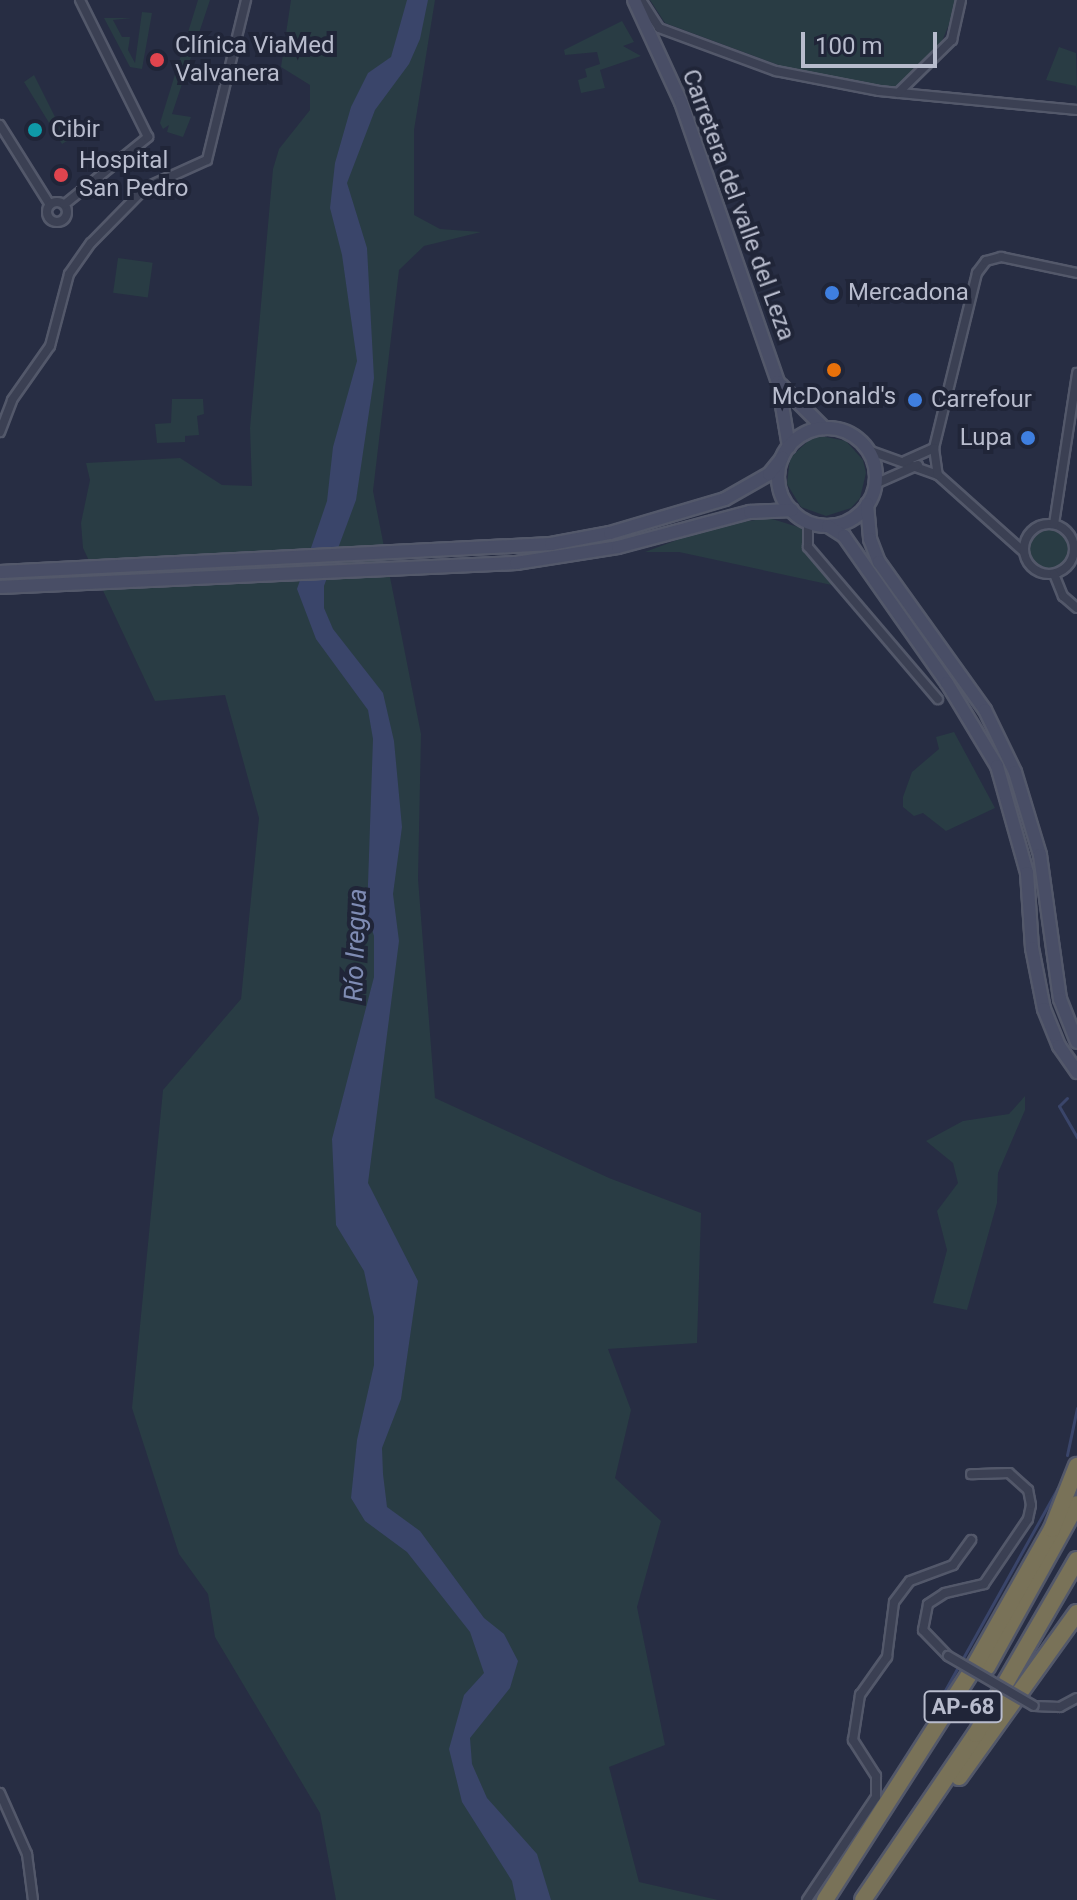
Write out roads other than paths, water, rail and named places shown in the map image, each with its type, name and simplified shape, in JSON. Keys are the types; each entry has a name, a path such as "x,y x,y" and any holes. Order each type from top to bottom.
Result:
{"highway":[{"path":"825,1900 975,1665 1052,1529 1077,1466"},
{"name":"AP-68","path":"831,1900 968,1698 1077,1504"},
{"name":"AP-68","path":"865,1900 976,1734 1077,1560"},
{"path":"865,1900 1077,1613"}],"main road":[{"name":"Carretera del valle del Leza","path":"634,0 681,102 778,382 785,452"},
{"name":"Carretera del valle del Leza","path":"778,382 824,428"},
{"path":"0,572 519,547 610,533 725,499 769,474 785,452 808,432 824,428 847,432 868,450 875,484 867,504 854,517 828,526"},
{"path":"785,452 778,480 792,510 808,521 828,526 844,536 947,683 997,766 1027,873 1032,948 1044,1009 1059,1046 1077,1072"},
{"path":"867,504 870,539 879,562 985,710 1015,772 1040,855 1060,999 1077,1042"},
{"path":"0,587 406,569 554,558 737,514 792,510"}],"street":[{"path":"50,205 65,204 146,140 145,125 80,0"},
{"path":"0,432 12,400 50,346 69,274 91,243 145,188 207,160 246,0"},
{"path":"641,0 659,28 776,71 898,93 1077,110"},
{"path":"898,93 952,40 961,0"},
{"path":"0,125 50,205 48,216 59,222 66,216 65,204"},
{"path":"938,475 934,448 977,273 986,261 1001,257 1077,273"},
{"path":"1054,524 1077,373"},
{"path":"905,461 934,448"},
{"path":"868,450 918,465 938,475 1012,538 1036,570 1054,574 1069,564 1076,554 1068,531 1054,524 1012,538"},
{"path":"875,484 918,465"},
{"path":"808,521 808,547 938,699"},
{"path":"1024,552 1030,533"},
{"path":"1054,574 1063,596 1077,608"},
{"path":"971,1474 1009,1473 1028,1490 1031,1505 1028,1519 984,1584 945,1593 928,1604 923,1630 948,1656 1034,1706 1060,1707 1077,1698"},
{"path":"807,1900 876,1797 876,1776 853,1740 860,1695 887,1657 894,1602 910,1581 953,1565 971,1540"},
{"path":"0,1793 27,1854 33,1900"}],"water":[{"path":"407,0 428,0 420,39 409,64 375,110 347,183 367,248 374,378 356,500 324,586 324,608 333,629 383,693 394,741 402,827 393,894 399,941 368,1183 418,1281 401,1399 382,1448 383,1474 387,1507 420,1531 484,1618 504,1634 518,1661 510,1688 470,1738 472,1764 487,1798 537,1854 551,1900 516,1900 512,1881 462,1802 449,1749 464,1695 484,1673 470,1632 407,1552 365,1521 351,1498 357,1440 374,1365 374,1317 364,1271 336,1225 332,1139 374,977 374,936 367,913 373,739 368,710 316,639 297,589 327,501 333,447 357,361 342,255 330,208 335,163 351,107 368,73 391,57"}],"waterway":[{"path":"1067,1098 1059,1106 1077,1137"},
{"path":"1067,1455 1077,1408"},
{"path":"914,1746 1058,1487"}],"place":[{"name":"Clínica ViaMed Valvanera","path":"157,60"},
{"name":"Cibir","path":"35,130"},
{"name":"Hospital San Pedro","path":"61,175"},
{"name":"Mercadona","path":"832,293"},
{"name":"McDonald's","path":"834,370"},
{"name":"Carrefour","path":"915,400"},
{"name":"Lupa","path":"1028,438"}],"water label":[{"name":"Río Iregua","path":"356,945"}]}
